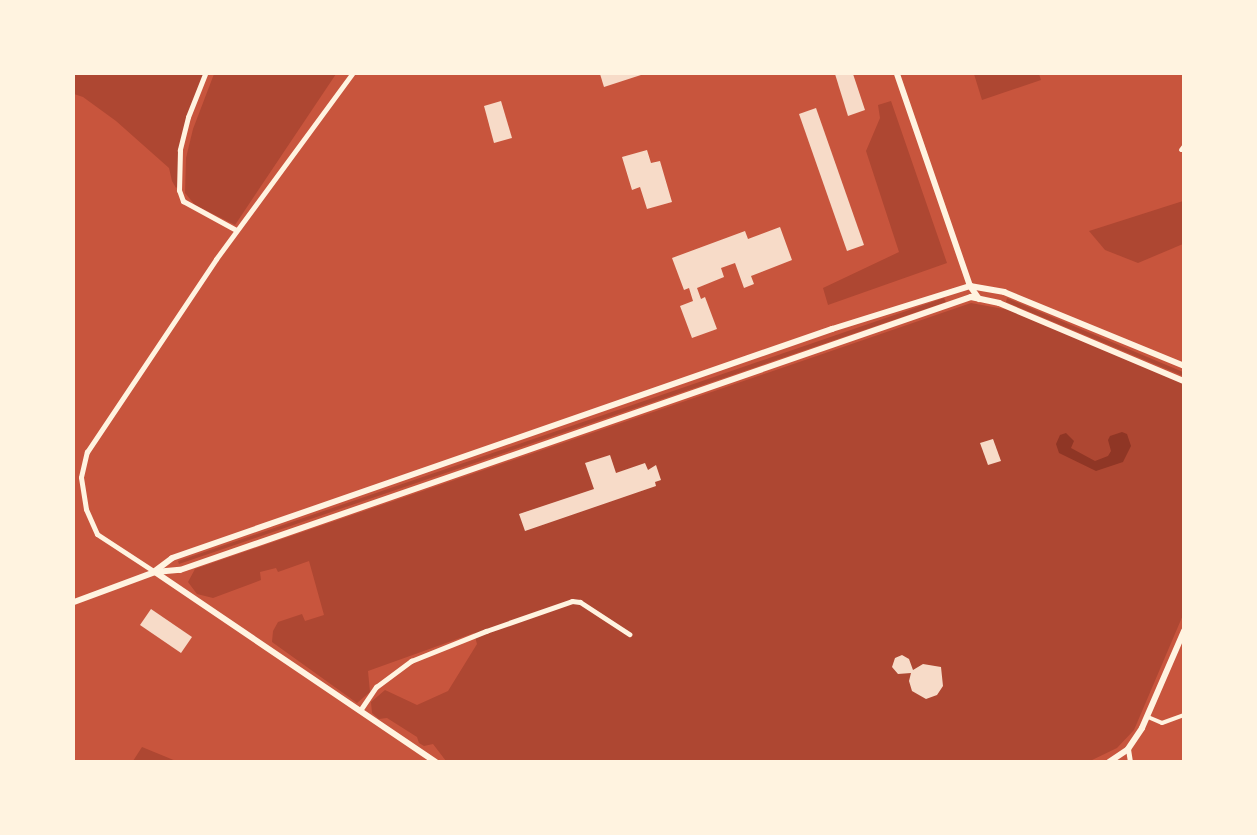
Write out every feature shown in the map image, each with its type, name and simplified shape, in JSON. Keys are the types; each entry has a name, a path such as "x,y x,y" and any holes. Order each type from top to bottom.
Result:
{"street":[{"path":"205,74 188,117 180,150 179,190 183,201 236,230"},
{"path":"352,74 236,230 185,303 87,452 81,477 86,509 97,534 361,709 436,762"},
{"path":"897,74 970,286 979,298"},
{"path":"154,572 172,558 832,329 970,286 1004,292 1184,366"},
{"path":"74,602 154,572 180,570 971,297 999,303 1184,381"},
{"path":"361,709 376,687 411,661 486,631 572,601 580,602 628,634"},
{"path":"1109,762 1128,749 1148,717 1184,631"},
{"path":"1148,717 1162,723 1184,715"},
{"path":"1128,749 1130,762"}],"shaded area":[{"path":"74,74 205,74 181,146 176,188 169,168 116,121 83,97 74,94"},
{"path":"214,74 336,74 235,225 195,205 185,193 186,158 193,129"},
{"path":"974,74 1039,74 1041,80 982,100"},
{"path":"891,101 947,263 828,305 823,288 899,252 866,151 880,118 878,105"},
{"path":"1183,201 1183,244 1138,263 1105,250 1089,231"},
{"path":"944,298 946,302 179,564 178,561"},
{"path":"1007,298 1183,372 1183,376 1006,302"},
{"path":"971,303 1009,310 1183,383 1183,615 1134,730 1117,748 1090,761 446,761 433,744 424,746 419,743 417,737 387,718 379,719 372,713 371,702 385,690 417,705 448,691 477,644 474,633 368,671 370,692 357,703 272,642 273,631 278,622 302,614 305,621 324,615 309,561 278,572 276,568 260,572 261,580 213,598 197,594 188,582 195,569"},
{"path":"1122,432 1127,434 1131,446 1123,462 1096,471 1059,453 1056,444 1060,435 1066,433 1074,441 1071,448 1095,461 1108,456 1111,451 1108,440 1110,436"},
{"path":"142,747 176,761 133,761"}],"building":[{"path":"600,74 644,74 604,87"},
{"path":"835,74 853,74 865,110 848,116"},
{"path":"501,101 512,138 494,143 484,106"},
{"path":"816,108 864,245 847,251 799,114"},
{"path":"647,150 651,163 660,161 672,202 647,209 640,187 632,190 622,157"},
{"path":"780,227 792,260 751,276 754,284 744,288 735,263 721,268 724,277 697,288 701,299 705,297 717,329 692,338 680,306 693,301 689,288 684,290 672,258 745,231 748,239"},
{"path":"993,439 1001,461 988,465 980,443"},
{"path":"610,455 616,473 645,463 648,470 656,465 661,480 655,482 656,486 525,531 519,514 594,489 585,463"},
{"path":"151,609 192,637 181,653 140,625"},
{"path":"902,655 909,659 913,670 923,664 941,667 943,686 937,695 926,699 912,691 909,681 911,673 898,674 892,667 895,658"}]}
